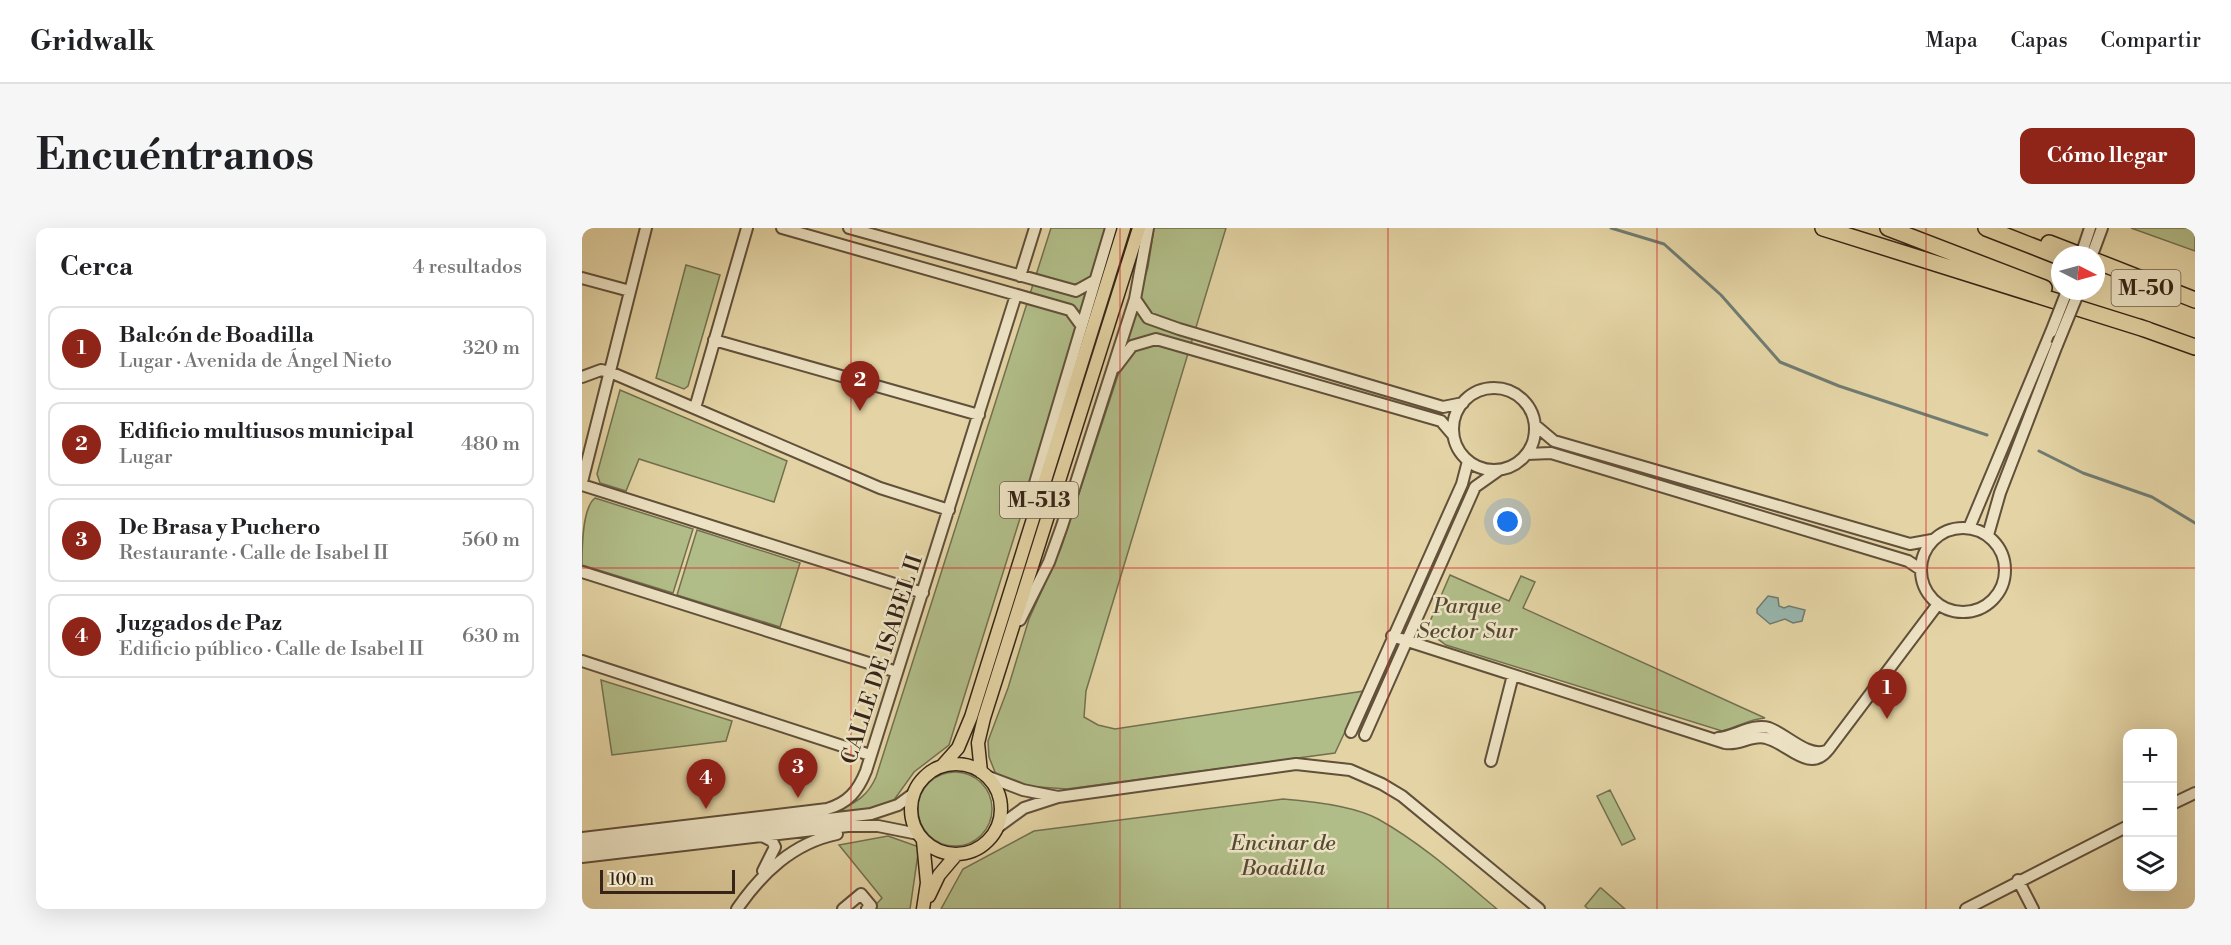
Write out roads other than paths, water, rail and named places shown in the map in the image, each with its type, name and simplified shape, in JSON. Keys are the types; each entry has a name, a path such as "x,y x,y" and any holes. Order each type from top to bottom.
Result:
{"highway":[{"path":"1823,228 2148,330"},
{"name":"M-50","path":"1888,228 2195,347"},
{"path":"1986,228 2051,253"},
{"path":"2013,228 2058,246"},
{"path":"2105,265 2195,300"},
{"name":"M-50","path":"2105,273 2195,307"}],"main road":[{"name":"M-513","path":"913,794 924,777 942,766 958,748 971,717 1124,228"},
{"name":"M-513","path":"998,827 1001,811 999,795 984,774 978,743 996,679 1139,228"},
{"path":"942,766 962,764 984,774"},
{"path":"913,794 910,811 920,838 927,883 923,909"},
{"path":"920,838 938,852 956,855 978,849 990,840 998,827"},
{"path":"923,909 939,875 956,855"}],"street":[{"path":"646,228 582,484 923,593"},
{"path":"695,408 747,228"},
{"path":"782,228 1070,310 1081,325"},
{"path":"849,228 1076,291 1094,281"},
{"path":"1020,276 1035,228"},
{"path":"1039,498 1035,483 1111,228"},
{"path":"996,679 1028,600 1052,553 1135,299 1144,260 1148,228"},
{"path":"2083,246 2090,228"},
{"path":"2095,246 2102,228"},
{"path":"582,278 630,291"},
{"name":"CALLE DE ISABEL II","path":"584,844 608,834 787,814 837,806 856,791 923,593 1016,295"},
{"path":"1135,299 1148,318 1179,329 1443,407 1463,403"},
{"path":"1970,528 2063,300"},
{"path":"1988,535 2000,493 2075,300"},
{"path":"1104,392 1120,360 1132,346 1156,339 1441,421 1453,435 1458,449 1468,462 1483,469 1499,470"},
{"path":"714,340 979,415"},
{"path":"582,377 601,370 610,372 880,488 949,510"},
{"path":"1365,735 1475,487 1499,470 1514,465 1527,454 1534,441 1535,425 1530,410 1521,398 1506,390 1490,388 1474,393 1463,403 1455,418 1453,435"},
{"path":"1535,425 1554,441 1910,544 1932,540 1949,529 1970,528 1988,535 1998,545 2006,570 2004,583 1988,605 1976,611 1956,612 1938,604 1922,582 1920,569 1924,553 1932,540"},
{"path":"1527,454 1551,453 1908,561 1920,569"},
{"path":"1352,732 1392,636 1462,484 1468,462"},
{"path":"582,573 897,672"},
{"path":"1392,636 1730,744 1752,737 1766,738 1808,760 1823,757 1938,604"},
{"path":"582,661 870,755"},
{"path":"1491,761 1513,675"},
{"path":"998,827 1024,808 1058,797 1296,764 1350,770 1402,796 1539,909"},
{"path":"984,774 1023,790 1058,797"},
{"path":"2177,802 2195,793"},
{"path":"584,844 871,814 898,805 913,794"},
{"path":"582,857 848,826 891,828 920,838"},
{"path":"737,909 781,860 814,840 855,830 891,828"},
{"path":"1966,909 2018,880 2123,828"},
{"path":"752,890 774,850 772,841 764,837"},
{"path":"2018,880 2033,909"},
{"path":"843,909 861,894 871,906 867,909"}],"water":[{"path":"1768,596 1778,598 1779,606 1784,608 1789,606 1805,610 1802,621 1793,623 1785,619 1770,624 1757,613 1757,609"}],"waterway":[{"path":"1611,228 1664,244 1721,295 1780,362 1839,386 1987,435"},
{"path":"2039,451 2083,473 2152,497 2195,523"}],"place":[{"name":"Edificio multiusos municipal","path":"860,411"},
{"name":"Balcón de Boadilla","path":"1887,719"},
{"name":"De Brasa y Puchero","path":"798,798"},
{"name":"Juzgados de Paz","path":"706,809"}],"park label":[{"name":"Parque Sector Sur","path":"1467,618"},
{"name":"Encinar de Boadilla","path":"1283,854"}]}
